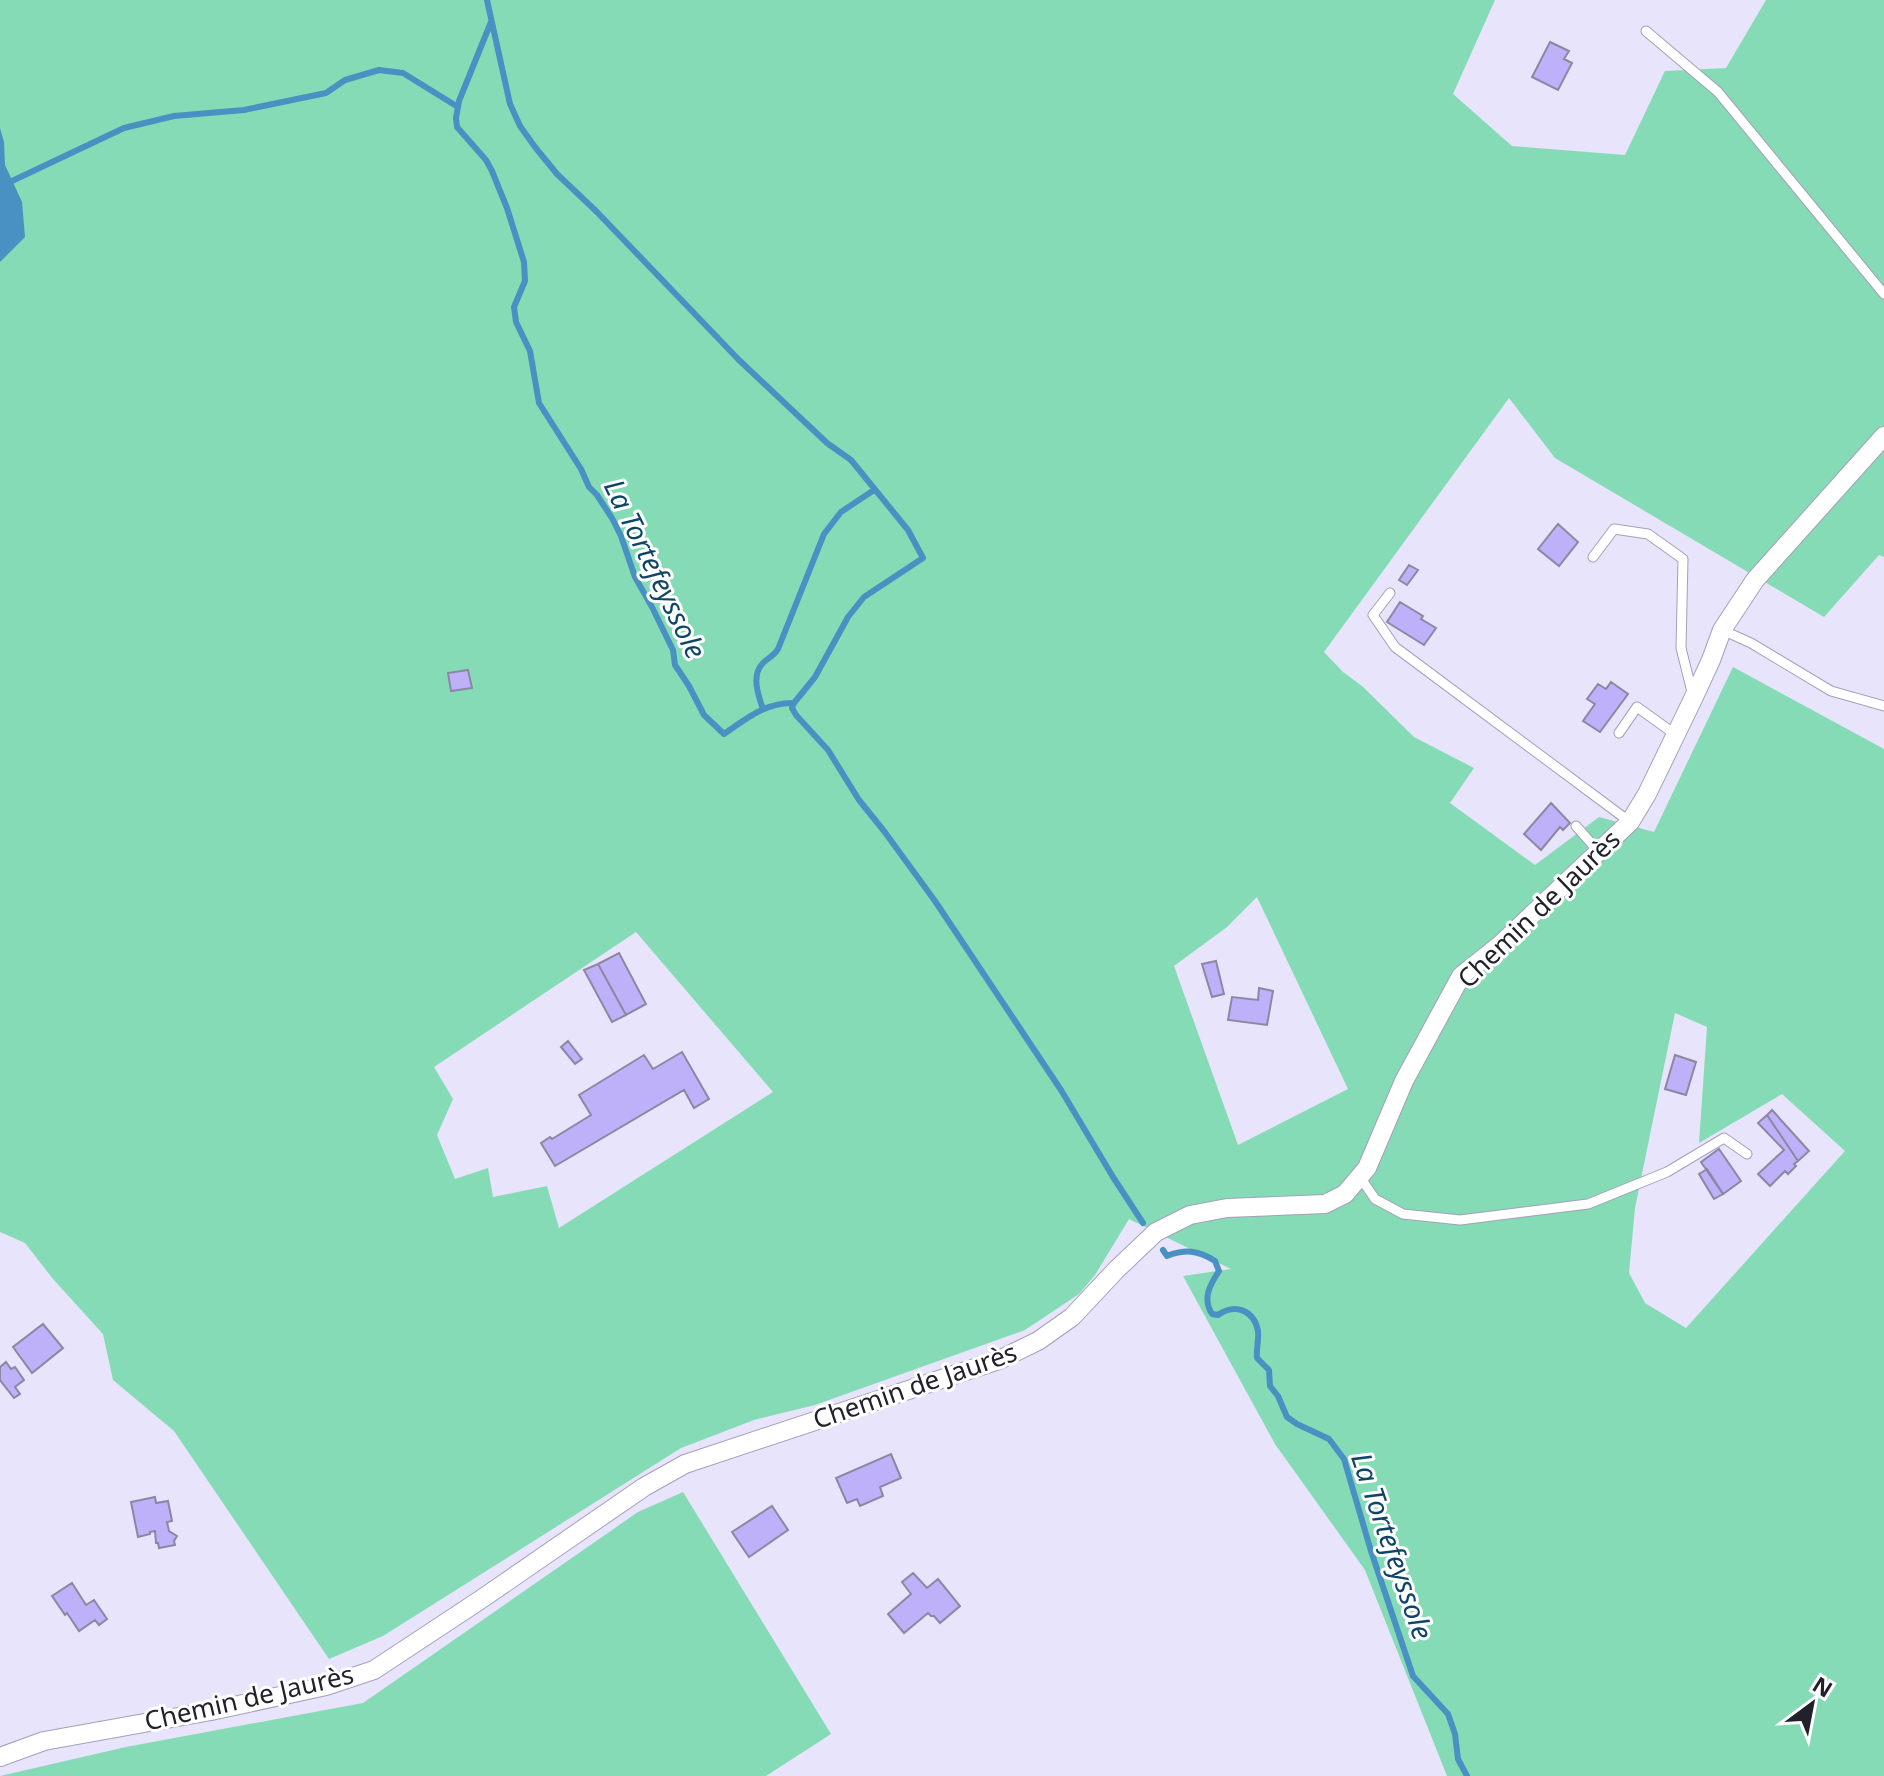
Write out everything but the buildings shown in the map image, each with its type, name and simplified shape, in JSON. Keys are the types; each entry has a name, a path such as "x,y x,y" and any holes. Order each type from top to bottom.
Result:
{"street":[{"name":"Chemin de Jaurès","path":"0,1757 44,1741 240,1705 326,1686 374,1670 644,1487 685,1464 999,1360 1038,1341 1072,1317 1156,1232 1190,1215 1227,1208 1325,1204 1345,1194 1367,1168 1404,1081 1461,976 1501,944 1630,822 1676,735 1722,630 1755,580 1884,436"}],"lane":[{"path":"1646,31 1718,92 1884,294"},
{"path":"1593,557 1614,529 1648,534 1683,559 1681,648 1693,699"},
{"path":"1390,593 1373,615 1395,647 1630,822"},
{"path":"1722,630 1751,643 1831,691 1884,706"},
{"path":"1619,733 1637,707 1676,735"},
{"path":"1576,826 1599,852"},
{"path":"1360,1177 1375,1199 1403,1214 1460,1220 1588,1204 1667,1172 1724,1138 1747,1154"}],"green space":[{"path":"0,0 1495,0 1453,94 1512,146 1625,155 1665,71 1726,68 1766,0 1884,0 1884,557 1879,555 1824,617 1555,458 1509,398 1324,652 1414,737 1474,768 1450,803 1535,865 1599,817 1654,832 1733,667 1884,749 1884,1776 1447,1776 1365,1570 1275,1444 1183,1276 1231,1269 1129,1219 1095,1275 1079,1294 1025,1330 815,1405 754,1420 681,1448 383,1636 329,1659 174,1431 113,1380 103,1334 25,1243 0,1232","holes":["1257,897 1348,1089 1238,1145 1174,966 1227,927","636,932 773,1092 559,1228 547,1186 493,1197 488,1168 455,1179 437,1135 453,1099 434,1067","1675,1013 1707,1027 1699,1143 1782,1094 1845,1151 1686,1328 1645,1303 1629,1273 1635,1208"]},
{"path":"683,1492 831,1734 766,1776 0,1776 126,1747 363,1703 638,1512"}],"water":[{"path":"0,128 5,165 22,202 25,237 0,262"}],"waterway":[{"name":"La Tortefeyssole","path":"487,0 510,104 520,126 535,147 557,174 738,359 827,443 851,460 908,530 923,558 864,597 848,617 815,677 792,708 828,750 859,800 935,901 1061,1090 1143,1223"},
{"name":"La Tortefeyssole","path":"491,22 459,101 457,127 492,171 524,262 525,281 514,307 516,322 530,351 539,403 589,487 612,518 635,577 673,650 675,665 704,715 724,734 765,708 794,703"},
{"path":"0,182 12,181 124,128 174,116 244,110 326,93 345,80 379,70 403,73 458,107"},
{"name":"La Tortefeyssole","path":"763,709 757,673 778,649 824,534 841,512 874,490"},
{"name":"La Tortefeyssole","path":"1163,1250 1167,1256 1191,1252 1215,1261 1219,1271 1207,1297 1212,1314 1237,1309 1252,1318 1258,1331 1257,1358 1269,1370 1270,1386 1287,1417 1329,1439 1344,1459 1413,1676 1448,1714 1455,1734 1458,1759 1467,1776"}]}
